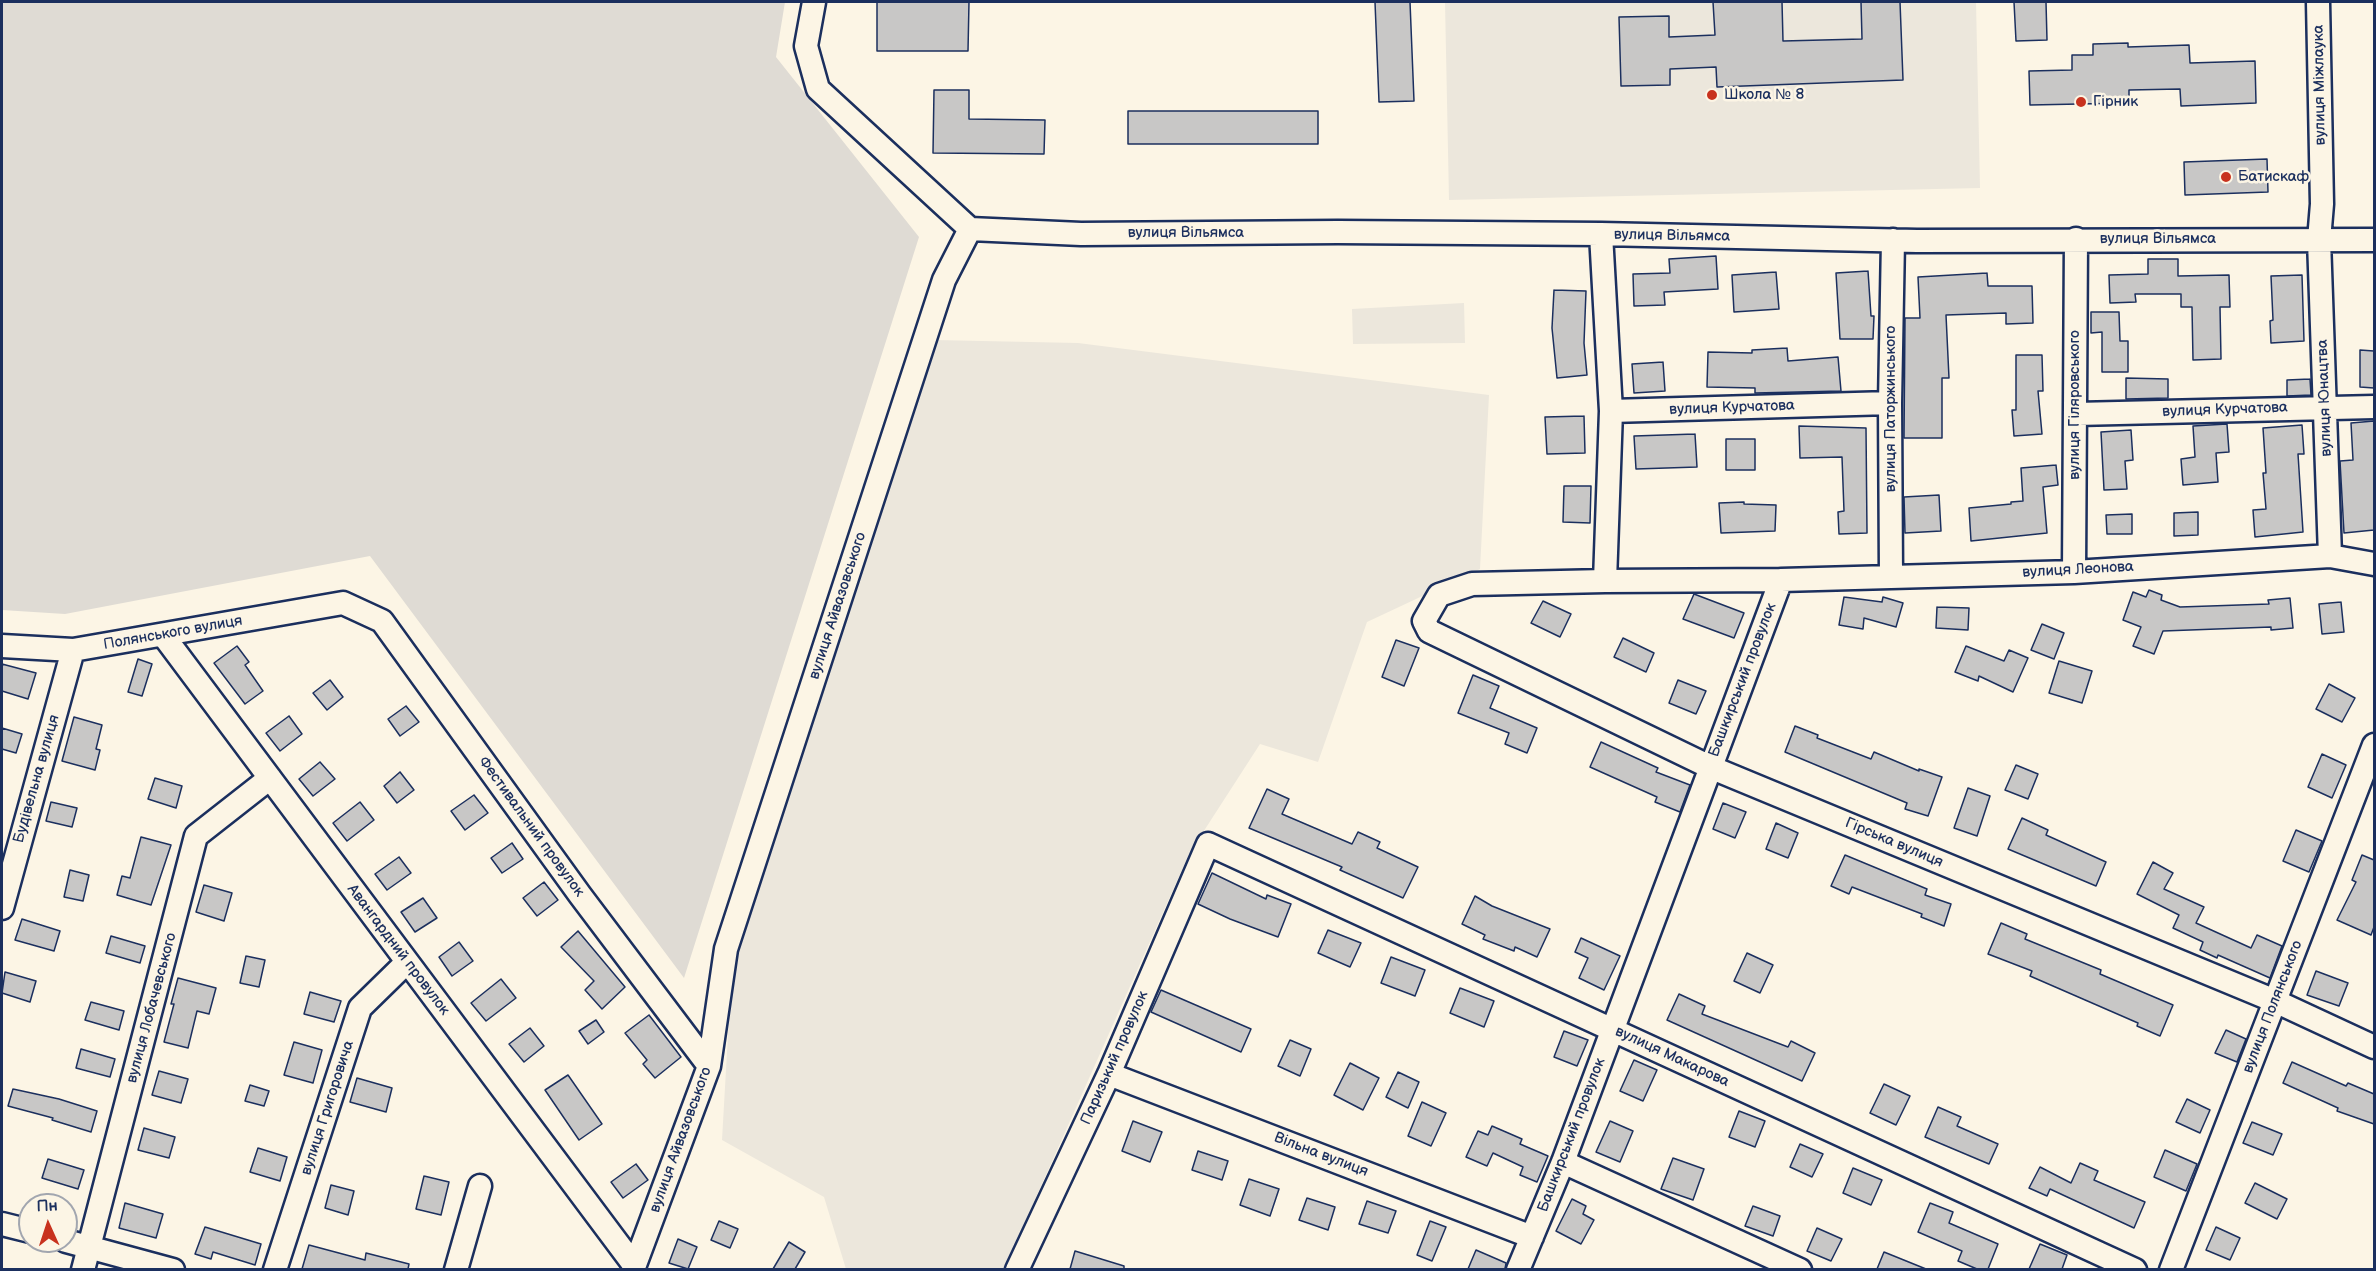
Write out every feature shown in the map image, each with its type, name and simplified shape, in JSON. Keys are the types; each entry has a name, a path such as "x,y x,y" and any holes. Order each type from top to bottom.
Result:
{"street":[{"path":"814,2 806,46 818,89 970,229"},
{"name":"вулиця Міжлаука","path":"2318,2 2322,204 2319,240"},
{"name":"вулиця Вільямса","path":"970,229 1081,234 1338,232 1893,240 2374,240"},
{"name":"вулиця Айвазовського","path":"634,1268 709,1066 726,949 944,280 970,229"},
{"path":"1601,234 1611,411 1605,581"},
{"name":"вулиця Гіляровського","path":"2074,572 2076,239"},
{"name":"вулиця Паторжинського","path":"1891,577 1890,403 1893,240"},
{"name":"вулиця Юнацтва","path":"2319,240 2330,556"},
{"name":"вулиця Курчатова","path":"1611,411 1890,403"},
{"name":"вулиця Курчатова","path":"2076,414 2374,407"},
{"name":"вулиця Леонова","path":"1781,580 2074,572 2330,556 2374,564"},
{"name":"Башкирський провулок","path":"1424,621 1439,595 1472,584 1781,580 1563,1162 1518,1269"},
{"name":"Фестивальний провулок","path":"343,603 382,621 573,885 709,1066"},
{"name":"Полянського вулиця","path":"2,646 73,650 343,603"},
{"name":"Гірська вулиця","path":"1424,621 1429,631 1710,767 2275,1001 2374,1047"},
{"name":"Авангардний провулок","path":"163,635 634,1268"},
{"name":"Будівельна вулиця","path":"2,908 73,650"},
{"name":"вулиця Полянського","path":"2172,1269 2374,745"},
{"name":"вулиця Лобачевського","path":"83,1269 196,836 270,778"},
{"name":"вулиця Макарова","path":"1208,844 2135,1269"},
{"name":"Паризький провулок","path":"1017,1269 1109,1074 1208,844"},
{"name":"вулиця Григоровича","path":"275,1269 360,1008 407,962"},
{"name":"Вільна вулиця","path":"1109,1074 1532,1237"},
{"path":"1563,1162 1800,1269"},
{"path":"456,1269 480,1186"},
{"path":"2,1224 18,1228"},
{"path":"78,1244 172,1269"}],"shaded area":[{"path":"2,2 785,2 776,57 919,237 684,978 370,556 65,614 2,610"},
{"name":"Школа № 8","path":"1445,2 1976,2 1980,188 1449,200"},
{"path":"1464,303 1465,343 1353,344 1352,309"},
{"path":"934,340 1078,343 1489,395 1480,569 1367,622 1318,762 1260,744 1189,854 1004,1269 846,1269 824,1197 722,1140 732,964"}],"building":[{"path":"877,2 969,2 968,51 877,51"},
{"path":"1375,2 1410,2 1414,101 1379,102"},
{"path":"1713,2 1782,2 1783,41 1862,39 1861,2 1900,2 1903,80 1717,87 1716,67 1670,69 1670,85 1621,86 1619,17 1669,16 1669,37 1715,35"},
{"path":"2014,2 2046,2 2047,40 2016,41"},
{"path":"2128,43 2128,47 2189,45 2190,63 2255,61 2256,103 2181,106 2180,89 2129,90 2129,103 2030,105 2029,71 2072,70 2072,55 2093,55 2093,44"},
{"path":"934,90 969,90 969,119 1045,120 1044,154 933,153"},
{"path":"1128,111 1318,111 1318,144 1128,144"},
{"name":"Батискаф","path":"2267,159 2268,192 2185,195 2184,162"},
{"path":"1716,256 1718,289 1664,292 1665,305 1634,306 1633,274 1670,273 1669,259"},
{"path":"2148,259 2178,259 2178,276 2229,275 2230,307 2220,307 2221,359 2193,360 2192,307 2181,307 2181,294 2135,294 2136,302 2110,303 2109,275 2148,274"},
{"path":"1868,271 1871,316 1874,316 1873,339 1840,339 1836,273"},
{"path":"1776,272 1779,309 1734,312 1732,275"},
{"path":"1987,273 1988,286 2032,286 2033,323 2006,324 2006,313 1946,315 1949,378 1942,378 1942,438 1904,438 1905,318 1920,318 1918,277"},
{"path":"2302,275 2304,341 2271,343 2270,321 2273,320 2271,276"},
{"path":"1554,290 1586,291 1584,343 1587,375 1557,378 1552,328"},
{"path":"2091,312 2119,312 2120,341 2128,341 2128,372 2102,372 2102,332 2091,333"},
{"path":"1787,348 1788,361 1838,357 1841,391 1755,393 1755,388 1707,387 1708,352 1752,353 1752,350"},
{"path":"2360,350 2374,351 2374,388 2360,387"},
{"path":"2016,355 2042,355 2043,391 2038,391 2042,434 2014,436 2012,410 2016,410"},
{"path":"1663,362 1665,391 1634,393 1632,364"},
{"path":"2126,378 2168,379 2168,398 2126,399"},
{"path":"2310,379 2311,395 2287,396 2287,380"},
{"path":"1584,416 1585,453 1547,454 1545,417"},
{"path":"2374,421 2374,530 2344,533 2340,461 2353,460 2351,423"},
{"path":"2227,424 2229,452 2216,453 2218,482 2183,485 2181,459 2195,457 2193,426"},
{"path":"2302,425 2304,454 2298,454 2303,532 2255,537 2253,510 2266,509 2263,428"},
{"path":"1799,426 1866,428 1867,533 1839,534 1838,512 1844,511 1842,457 1800,458"},
{"path":"2131,430 2133,460 2125,461 2127,489 2104,490 2101,432"},
{"path":"1695,434 1697,467 1636,469 1634,436"},
{"path":"1726,439 1755,439 1755,470 1726,470"},
{"path":"2056,465 2058,485 2043,487 2047,533 1971,541 1969,508 2023,501 2021,468"},
{"path":"1564,486 1591,486 1590,523 1563,522"},
{"path":"1939,495 1941,531 1905,533 1904,497"},
{"path":"1744,502 1744,504 1776,505 1775,531 1721,533 1719,503"},
{"path":"2198,512 2198,535 2174,536 2174,513"},
{"path":"2132,514 2132,534 2107,534 2106,515"},
{"path":"2149,590 2162,595 2161,600 2180,607 2269,604 2268,600 2290,598 2293,628 2163,631 2154,654 2133,646 2141,627 2123,620 2133,592 2146,597"},
{"path":"1694,594 1744,613 1734,638 1683,619"},
{"path":"1844,597 1882,602 1883,597 1903,603 1896,627 1864,618 1863,629 1839,625"},
{"path":"1543,601 1571,614 1560,637 1531,623"},
{"path":"2341,602 2344,632 2322,634 2319,604"},
{"path":"1937,607 1969,608 1968,630 1936,628"},
{"path":"2042,624 2064,633 2054,659 2031,650"},
{"path":"1623,638 1654,653 1646,672 1614,657"},
{"path":"1396,640 1419,648 1404,686 1382,677"},
{"path":"237,646 249,662 245,665 263,691 245,704 214,663"},
{"path":"1966,646 2004,661 2009,650 2028,658 2013,692 1979,676 1978,681 1955,672"},
{"path":"138,659 152,664 142,696 128,692"},
{"path":"2059,661 2092,671 2082,703 2049,693"},
{"path":"2,664 36,673 28,699 2,691"},
{"path":"1473,675 1499,686 1490,708 1537,728 1527,753 1505,744 1509,733 1458,713"},
{"path":"330,680 343,697 327,710 313,693"},
{"path":"1678,680 1706,691 1696,714 1669,703"},
{"path":"2329,684 2355,698 2342,722 2316,709"},
{"path":"406,706 419,722 400,736 388,719"},
{"path":"289,716 302,734 280,751 266,733"},
{"path":"74,717 102,725 96,749 100,750 95,770 62,761"},
{"path":"1795,726 1818,735 1817,738 1871,759 1874,752 1919,771 1919,769 1942,777 1928,816 1905,809 1907,803 1785,752"},
{"path":"2,728 22,734 16,753 2,749"},
{"path":"1601,742 1658,768 1656,772 1690,785 1680,812 1655,802 1657,797 1590,767"},
{"path":"2322,754 2346,765 2332,798 2308,787"},
{"path":"320,762 335,779 313,796 299,779"},
{"path":"2016,765 2038,774 2028,799 2005,790"},
{"path":"400,772 414,790 397,803 384,786"},
{"path":"155,778 182,786 176,808 148,799"},
{"path":"1968,788 1990,796 1977,836 1954,828"},
{"path":"1267,789 1289,799 1282,814 1352,844 1358,832 1380,842 1377,848 1418,867 1403,898 1340,870 1342,867 1249,828"},
{"path":"474,795 488,813 465,830 451,811"},
{"path":"51,802 77,808 72,827 46,821"},
{"path":"360,802 374,820 347,841 333,823"},
{"path":"1723,803 1746,812 1735,838 1713,829"},
{"path":"2022,818 2048,830 2046,835 2106,862 2096,886 2008,849"},
{"path":"1776,823 1798,833 1788,858 1766,849"},
{"path":"2296,830 2322,841 2309,872 2283,861"},
{"path":"141,837 171,845 151,905 117,895 122,876 130,878"},
{"path":"512,843 523,859 502,873 491,858"},
{"path":"1845,855 1927,889 1925,895 1951,904 1944,926 1921,917 1922,914 1852,887 1849,894 1831,886"},
{"path":"2362,855 2374,860 2374,927 2371,935 2337,920 2356,882 2352,880"},
{"path":"399,857 411,873 387,890 375,874"},
{"path":"2153,862 2173,873 2164,889 2204,907 2196,923 2251,948 2257,935 2282,946 2270,978 2218,955 2217,958 2200,950 2203,942 2173,928 2179,915 2137,894"},
{"path":"70,870 89,875 83,901 64,897"},
{"path":"1212,873 1266,899 1267,895 1291,904 1278,937 1198,904"},
{"path":"544,882 558,900 537,916 523,898"},
{"path":"204,885 232,893 224,921 196,912"},
{"path":"1475,896 1492,906 1550,929 1537,957 1515,947 1514,951 1483,939 1485,935 1462,924"},
{"path":"423,898 437,918 415,932 401,912"},
{"path":"22,919 60,931 54,951 15,940"},
{"path":"2001,923 2027,934 2025,939 2101,970 2100,974 2173,1005 2160,1036 2137,1026 2138,1023 2030,976 2032,971 1988,954"},
{"path":"1328,930 1361,943 1350,967 1318,953"},
{"path":"578,931 625,987 602,1009 585,990 594,981 561,947"},
{"path":"111,936 145,946 140,963 106,953"},
{"path":"1581,938 1620,956 1604,990 1579,978 1588,958 1575,952"},
{"path":"459,942 473,961 452,976 439,957"},
{"path":"1747,953 1773,965 1760,993 1734,981"},
{"path":"246,956 265,960 259,987 240,983"},
{"path":"1391,957 1425,970 1415,996 1381,983"},
{"path":"2316,971 2348,983 2339,1006 2307,995"},
{"path":"5,972 36,981 30,1002 2,993"},
{"path":"178,978 216,988 209,1014 197,1011 188,1048 164,1042"},
{"path":"501,979 516,998 486,1021 471,1003"},
{"path":"1460,988 1494,1001 1484,1027 1450,1013"},
{"path":"1161,990 1251,1029 1241,1052 1151,1012"},
{"path":"310,992 341,1001 334,1022 304,1014"},
{"path":"1679,994 1705,1006 1702,1014 1788,1047 1791,1041 1815,1053 1802,1081 1667,1020"},
{"path":"91,1002 124,1011 119,1030 85,1020"},
{"path":"649,1015 681,1057 655,1078 643,1064 647,1060 625,1033"},
{"path":"596,1020 604,1032 588,1044 579,1031"},
{"path":"530,1028 544,1046 524,1062 509,1044"},
{"path":"2226,1030 2246,1039 2237,1062 2215,1053"},
{"path":"1564,1031 1588,1040 1577,1066 1554,1057"},
{"path":"1290,1040 1311,1049 1300,1076 1278,1066"},
{"path":"294,1042 322,1050 313,1083 284,1075"},
{"path":"81,1049 115,1059 110,1077 76,1068"},
{"path":"1634,1060 1657,1070 1643,1101 1620,1091"},
{"path":"2292,1062 2346,1086 2348,1083 2374,1094 2374,1124 2337,1111 2338,1108 2283,1083"},
{"path":"1350,1063 1379,1078 1363,1110 1334,1095"},
{"path":"159,1071 188,1079 181,1103 152,1095"},
{"path":"1398,1072 1419,1082 1408,1108 1386,1097"},
{"path":"568,1075 602,1124 579,1140 545,1090"},
{"path":"357,1078 392,1088 386,1112 350,1102"},
{"path":"1884,1084 1910,1096 1896,1125 1870,1113"},
{"path":"250,1085 269,1091 264,1106 245,1101"},
{"path":"13,1089 59,1099 97,1111 91,1132 52,1120 53,1118 8,1106"},
{"path":"2187,1099 2210,1110 2200,1133 2176,1122"},
{"path":"1422,1102 1446,1113 1431,1146 1408,1136"},
{"path":"1938,1107 1961,1117 1957,1126 1998,1144 1989,1164 1925,1137"},
{"path":"1739,1111 1765,1121 1755,1147 1729,1137"},
{"path":"1133,1121 1162,1132 1150,1162 1122,1151"},
{"path":"1610,1121 1633,1131 1620,1162 1596,1152"},
{"path":"2252,1122 2282,1134 2273,1155 2243,1143"},
{"path":"1492,1126 1522,1139 1520,1144 1548,1156 1537,1182 1520,1175 1523,1167 1493,1153 1487,1166 1466,1157 1478,1131 1488,1135"},
{"path":"144,1128 175,1137 169,1158 138,1150"},
{"path":"1800,1144 1823,1154 1812,1177 1790,1167"},
{"path":"258,1148 287,1157 280,1181 250,1172"},
{"path":"2165,1150 2197,1164 2186,1191 2154,1177"},
{"path":"1198,1151 1228,1161 1222,1180 1192,1170"},
{"path":"1673,1158 1704,1169 1693,1200 1661,1189"},
{"path":"48,1159 84,1170 78,1189 42,1178"},
{"path":"2080,1163 2098,1171 2094,1180 2145,1202 2134,1228 2050,1189 2047,1196 2029,1188 2040,1167 2071,1183"},
{"path":"636,1164 648,1180 623,1198 611,1182"},
{"path":"1853,1168 1882,1180 1871,1205 1843,1193"},
{"path":"424,1176 449,1182 441,1215 416,1209"},
{"path":"1249,1179 1279,1189 1270,1216 1240,1205"},
{"path":"2255,1183 2287,1199 2277,1219 2245,1203"},
{"path":"331,1185 354,1191 348,1215 325,1208"},
{"path":"1307,1198 1335,1207 1328,1230 1299,1220"},
{"path":"1572,1199 1586,1206 1583,1214 1594,1220 1581,1244 1556,1231"},
{"path":"1367,1201 1396,1211 1388,1233 1359,1224"},
{"path":"125,1203 163,1214 156,1238 119,1228"},
{"path":"1930,1203 1953,1212 1949,1223 1998,1244 1988,1269 1977,1269 1958,1261 1962,1251 1918,1232"},
{"path":"1753,1206 1780,1216 1773,1236 1745,1226"},
{"path":"719,1221 738,1229 730,1248 711,1240"},
{"path":"1430,1221 1446,1227 1432,1261 1417,1255"},
{"path":"205,1227 261,1244 255,1265 213,1252 211,1259 195,1254"},
{"path":"2216,1227 2240,1238 2230,1260 2206,1250"},
{"path":"1817,1228 1842,1239 1831,1261 1807,1251"},
{"path":"678,1239 697,1247 688,1269 669,1263"},
{"path":"789,1242 805,1252 795,1269 773,1269"},
{"path":"2040,1244 2067,1255 2062,1269 2029,1269"},
{"path":"309,1245 365,1260 366,1253 409,1264 408,1269 302,1269"},
{"path":"1476,1250 1506,1263 1505,1269 1468,1269"},
{"path":"1075,1251 1124,1266 1124,1269 1070,1269"},
{"path":"1884,1252 1926,1269 1877,1269"}],"place":[{"name":"Школа № 8","path":"1712,95"},
{"name":"Гірник","path":"2081,102"},
{"name":"Батискаф","path":"2226,177"}]}
